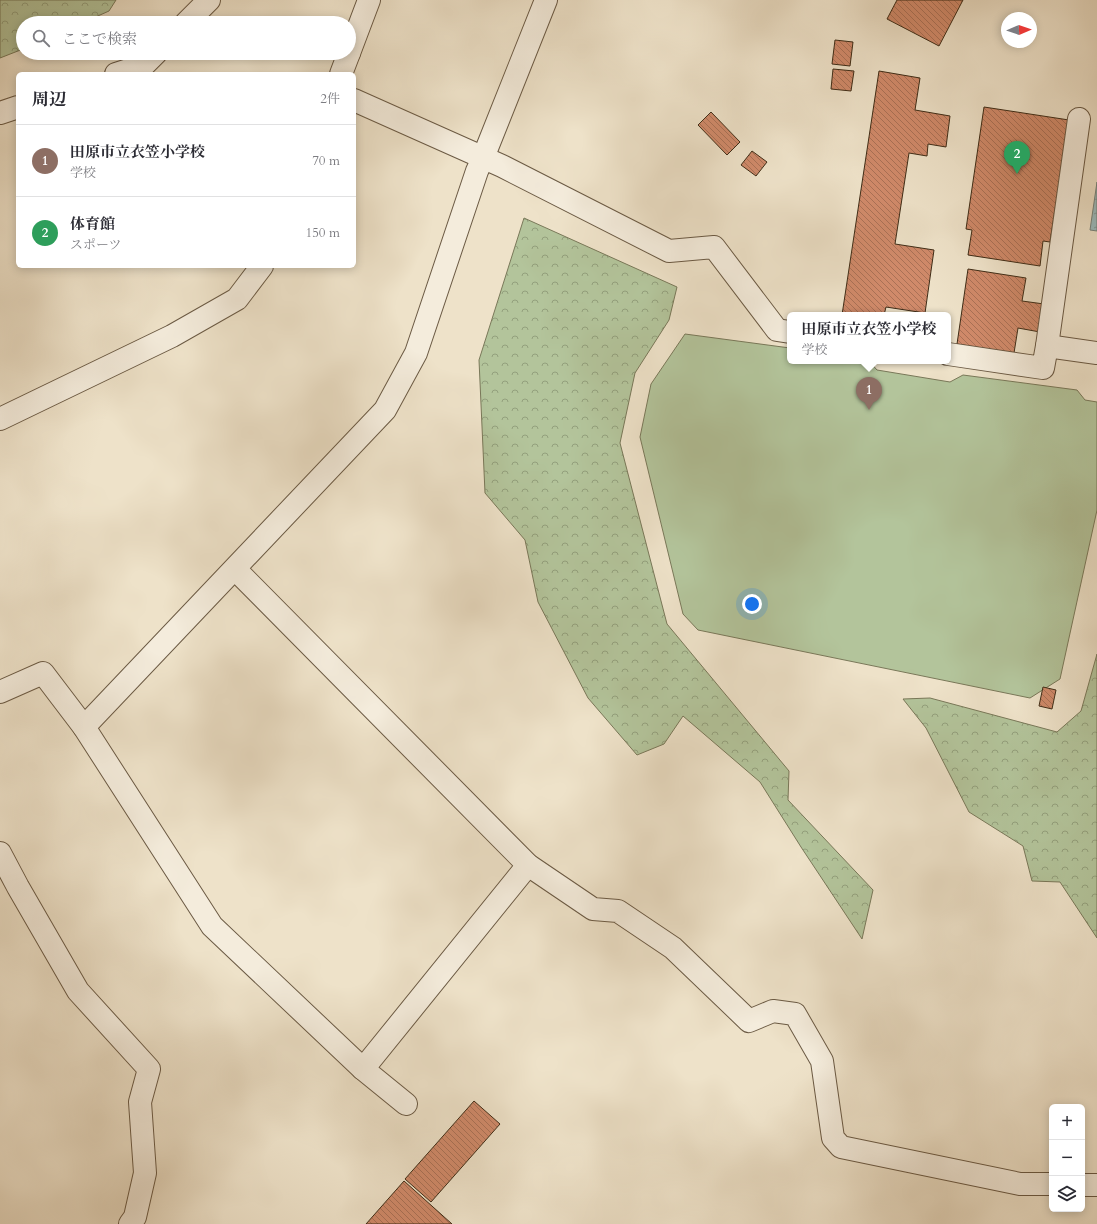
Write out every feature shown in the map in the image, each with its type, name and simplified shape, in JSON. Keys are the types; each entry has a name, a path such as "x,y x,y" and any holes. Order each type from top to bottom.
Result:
{"street":[{"path":"193,16 209,0"},
{"path":"356,34 369,0"},
{"path":"84,727 385,410 416,353 476,171 484,158 546,0"},
{"path":"122,72 144,65 149,60"},
{"path":"342,72 346,60"},
{"path":"356,101 502,166 669,251 714,247 777,330 787,332"},
{"path":"0,113 16,108"},
{"path":"951,354 1043,368 1079,119"},
{"path":"0,419 172,336 237,299 260,268"},
{"path":"1047,346 1097,353"},
{"path":"235,569 528,865 593,909 618,911 673,948 749,1021 773,1011 795,1014 822,1061 833,1138 841,1147 1020,1184 1049,1184"},
{"path":"0,692 43,673 84,727 212,926 363,1069 406,1104"},
{"path":"0,853 78,991 149,1069 140,1102 145,1173 135,1217 130,1224"},
{"path":"363,1069 528,865"},
{"path":"1085,1185 1097,1185"}],"green space":[{"path":"0,0 116,0 109,11 98,16 16,16 16,52 0,58"},
{"path":"524,218 677,287 669,320 635,373 620,443 667,624 789,771 788,800 873,890 862,939 760,782 683,716 664,744 637,755 588,698 538,602 525,540 485,493 479,360"},
{"path":"685,334 787,348 787,364 872,364 877,370 950,382 963,375 1077,390 1085,400 1097,402 1097,510 1060,679 1030,698 698,630 683,614 640,437 651,384"},
{"path":"1097,654 1097,938 1060,882 1032,881 1023,846 969,812 926,728 903,699 930,698 1057,732 1081,711"}],"water":[{"path":"1097,182 1097,231 1090,230"}],"building":[{"path":"897,0 963,0 939,46 887,19"},
{"path":"835,40 853,42 850,66 832,64"},
{"path":"833,69 854,71 851,91 831,89"},
{"path":"879,71 920,78 915,110 950,116 946,147 928,144 927,156 909,153 895,244 934,250 925,312 886,307 885,312 842,312"},
{"path":"984,107 1069,120 1050,242 1043,241 1040,266 968,255 972,230 966,229"},
{"path":"711,112 740,142 727,155 698,125"},
{"path":"752,151 767,162 756,176 741,165"},
{"path":"968,269 1026,278 1022,301 1044,304 1040,332 1018,328 1014,353 957,344"},
{"path":"1043,687 1056,690 1052,709 1039,706"},
{"path":"474,1101 500,1124 431,1202 405,1179"},
{"path":"404,1181 452,1224 366,1224"}],"place":[{"name":"体育館","path":"1017,174"},
{"name":"田原市立衣笠小学校","path":"869,410"}]}
